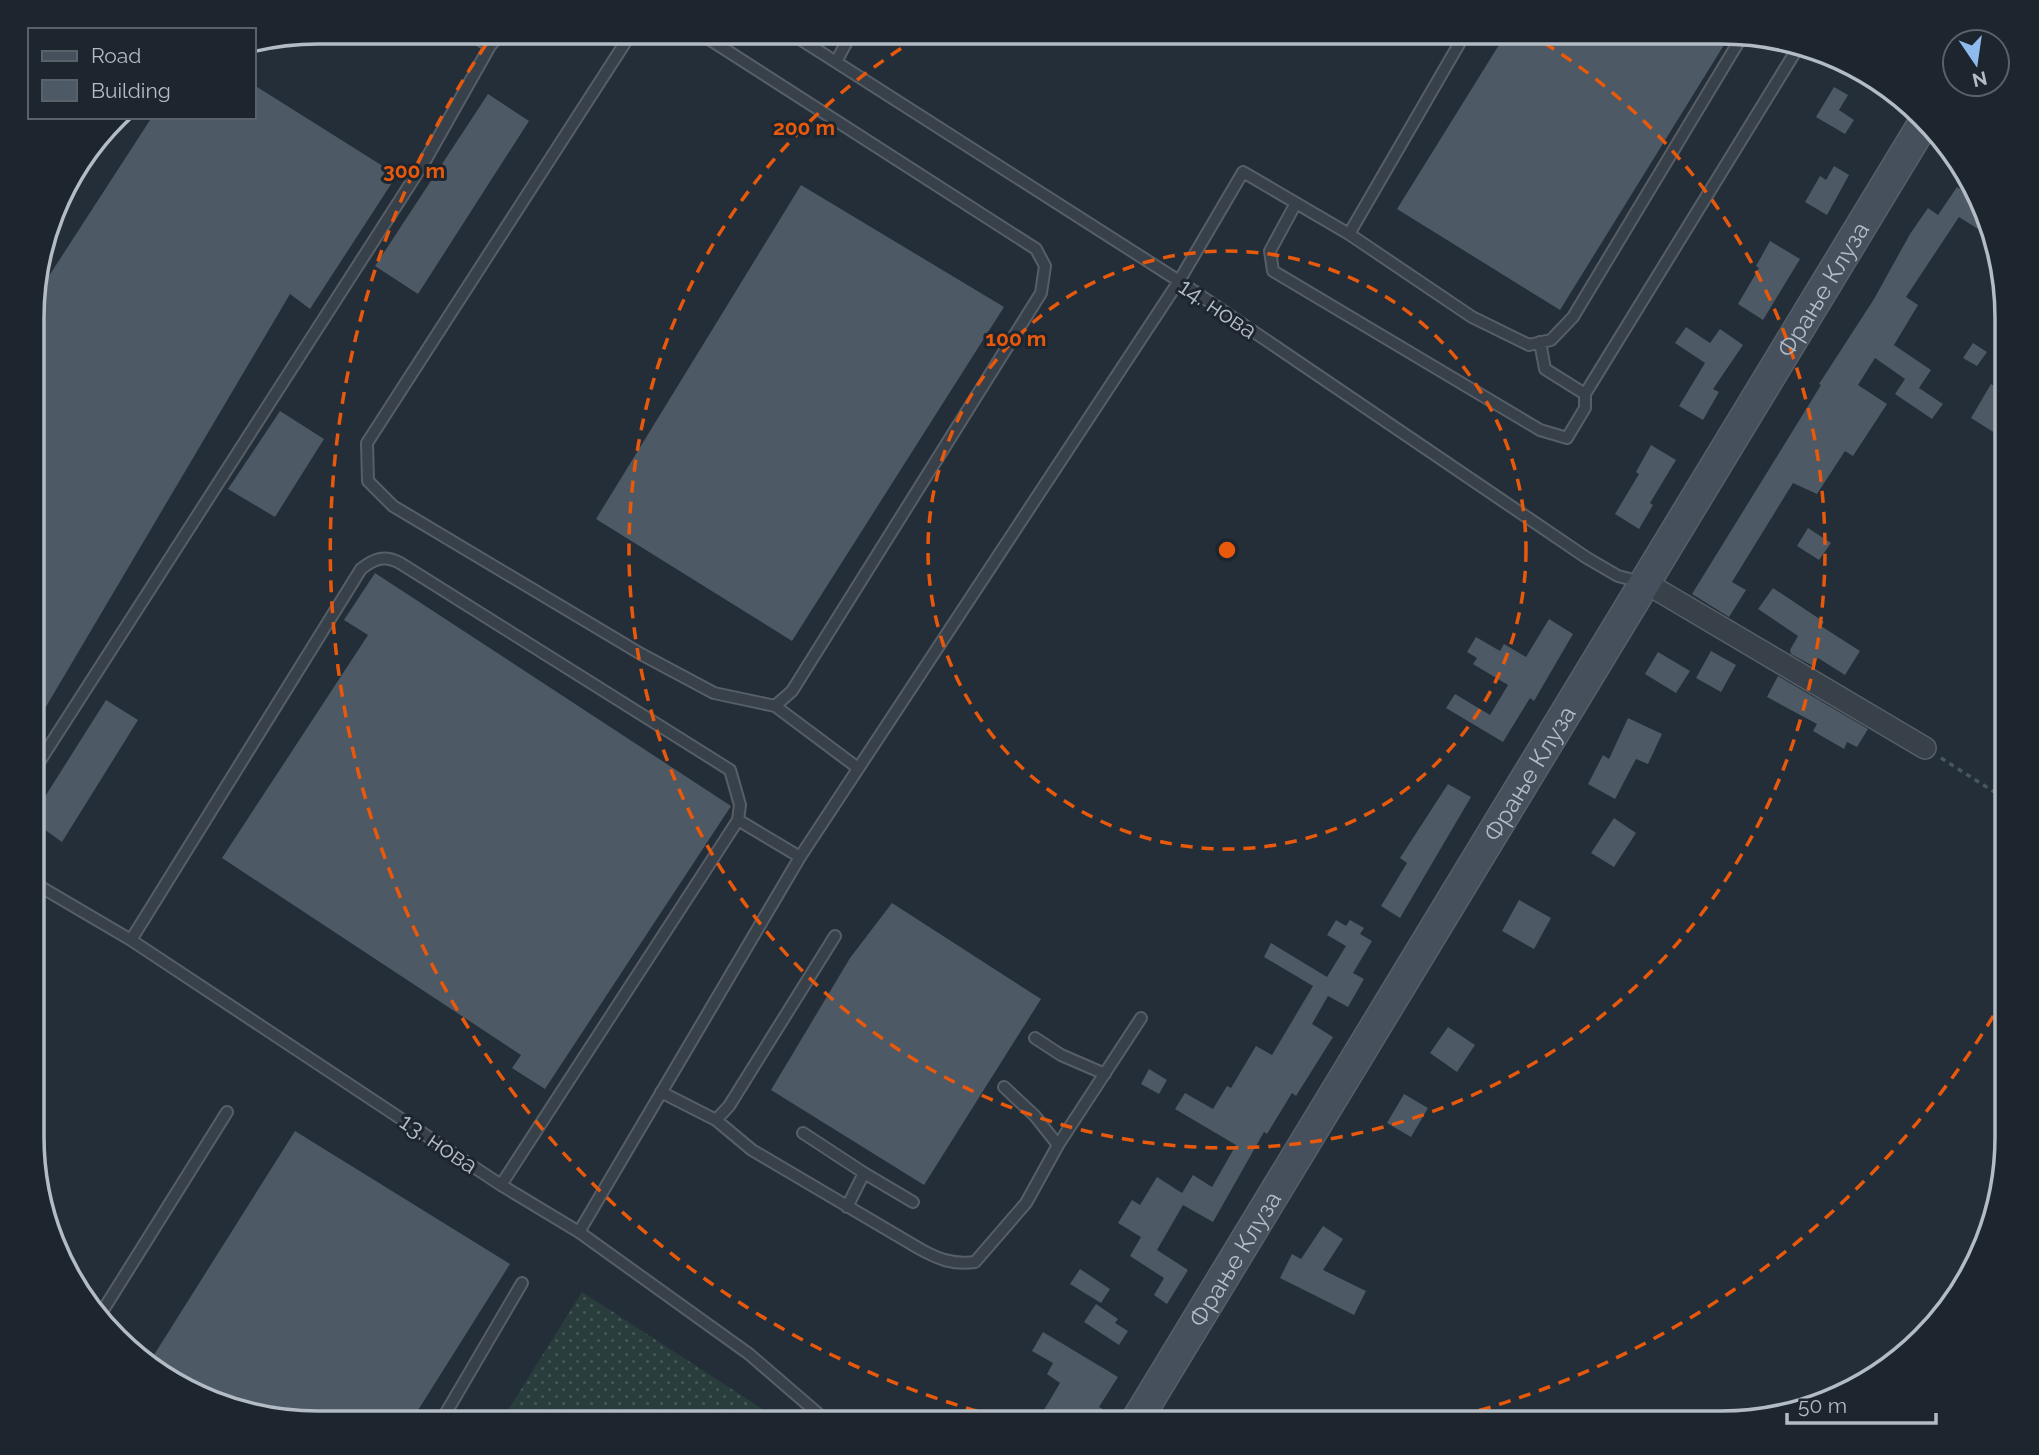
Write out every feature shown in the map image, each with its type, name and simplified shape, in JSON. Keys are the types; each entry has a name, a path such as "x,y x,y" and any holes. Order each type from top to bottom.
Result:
{"main road":[{"name":"Фрање Клуза","path":"1142,1411 1920,129"}],"street":[{"path":"1646,583 1925,748"}],"lane":[{"path":"44,743 425,161 490,46 487,44"},
{"path":"624,44 367,443 368,481 393,506 641,654 714,693 775,706 858,768"},
{"path":"717,44 1036,249 1045,266 1041,293 792,691 775,706"},
{"name":"14. нова","path":"808,44 1179,281 1587,558 1618,576 1646,583"},
{"path":"836,62 846,44"},
{"path":"1349,234 1459,44"},
{"path":"579,1232 800,857 1179,281 1243,172 1349,234 1472,317 1530,345 1551,340 1573,317 1737,44"},
{"path":"1296,203 1270,251 1273,271 1540,430 1567,438 1586,408 1585,394 1794,53"},
{"path":"1540,342 1545,369 1585,394"},
{"path":"131,940 357,576 373,559 390,557 730,770 740,805 738,820 501,1185"},
{"path":"738,820 800,857"},
{"name":"13. нова","path":"44,889 131,940 501,1185 579,1232 749,1354 815,1411"},
{"path":"716,1120 729,1106 835,936"},
{"path":"661,1092 716,1120 752,1150 847,1207 940,1260 960,1265 975,1262 1026,1203 1058,1145 1141,1018"},
{"path":"1035,1038 1062,1055 1105,1074"},
{"path":"1004,1087 1035,1116 1058,1145"},
{"path":"104,1309 227,1112"},
{"path":"803,1133 914,1202"},
{"path":"847,1207 864,1173"},
{"path":"447,1411 522,1283"}],"path":[{"path":"1925,748 1995,792"}],"green space":[{"path":"582,1292 765,1411 508,1411"}],"building":[{"path":"1500,44 1725,44 1560,310 1397,209"},
{"path":"256,86 397,175 310,309 290,294 44,710 44,299 46,280 151,119 256,119"},
{"path":"1834,87 1848,95 1839,110 1854,120 1845,134 1816,117"},
{"path":"488,94 529,121 418,294 375,266"},
{"path":"1834,166 1849,175 1827,215 1805,202 1820,176 1826,180"},
{"path":"801,185 1004,307 792,641 596,519"},
{"path":"1957,187 1965,192 1980,226 1978,229 1959,217 1906,297 1918,305 1894,345 1931,370 1919,388 1943,404 1932,419 1895,394 1905,379 1875,358 1858,385 1887,404 1853,456 1845,451 1817,494 1793,483 1732,582 1746,590 1729,617 1692,594 1821,385 1819,384 1874,299 1910,234 1928,208 1938,215"},
{"path":"1770,241 1800,259 1763,320 1738,304 1759,268 1756,266"},
{"path":"1686,327 1710,343 1720,329 1743,345 1713,389 1719,392 1703,420 1679,406 1705,363 1675,343"},
{"path":"1973,343 1987,352 1977,366 1963,358"},
{"path":"1991,384 1995,386 1995,433 1971,418"},
{"path":"280,411 324,439 275,517 228,489"},
{"path":"1651,445 1676,460 1650,503 1653,505 1639,529 1615,514 1639,474 1636,472"},
{"path":"1808,528 1831,543 1819,560 1797,546"},
{"path":"375,573 731,806 545,1089 512,1068 521,1055 222,858 368,635 344,620"},
{"path":"1773,588 1824,622 1821,626 1860,651 1845,675 1818,658 1813,666 1791,654 1790,650 1798,636 1758,609"},
{"path":"1549,619 1573,634 1534,701 1530,698 1503,742 1446,708 1455,694 1490,715 1508,685 1473,664 1477,658 1467,652 1476,637 1500,651 1504,644 1526,657"},
{"path":"1711,651 1736,665 1721,692 1696,678"},
{"path":"1658,652 1690,671 1676,693 1645,674"},
{"path":"1778,676 1868,729 1857,747 1847,742 1844,749 1813,731 1817,724 1767,697"},
{"path":"106,700 138,720 62,842 44,829 44,798"},
{"path":"1628,718 1662,734 1648,764 1636,759 1615,799 1588,784 1603,755 1609,759"},
{"path":"1448,784 1471,797 1400,918 1381,906 1407,863 1400,858"},
{"path":"1614,818 1636,833 1614,867 1591,853"},
{"path":"1519,900 1551,918 1534,949 1502,931"},
{"path":"892,903 1041,999 924,1185 771,1090 850,958"},
{"path":"1336,920 1346,926 1350,920 1364,928 1360,934 1372,941 1353,973 1364,979 1348,1007 1328,996 1312,1024 1333,1037 1296,1096 1292,1093 1267,1134 1264,1132 1213,1222 1183,1205 1157,1250 1188,1270 1167,1304 1154,1295 1164,1278 1130,1256 1141,1237 1118,1223 1132,1200 1140,1205 1157,1177 1182,1193 1193,1175 1212,1187 1236,1145 1175,1109 1185,1093 1213,1109 1227,1086 1231,1088 1256,1046 1272,1055 1313,986 1264,957 1271,943 1327,977 1346,946 1327,935"},
{"path":"1448,1027 1475,1045 1457,1072 1430,1053"},
{"path":"1149,1069 1167,1080 1159,1094 1141,1084"},
{"path":"1404,1094 1428,1108 1411,1137 1387,1123"},
{"path":"295,1131 510,1264 418,1411 299,1411 264,1406 229,1397 196,1383 153,1356"},
{"path":"1323,1226 1343,1239 1323,1270 1366,1291 1354,1315 1280,1278 1292,1254 1301,1259"},
{"path":"1080,1269 1110,1289 1101,1303 1070,1284"},
{"path":"1096,1304 1118,1319 1115,1323 1128,1331 1119,1345 1084,1322"},
{"path":"1043,1332 1118,1377 1099,1407 1103,1409 1102,1411 1043,1411 1060,1383 1047,1374 1053,1363 1032,1351"}]}
